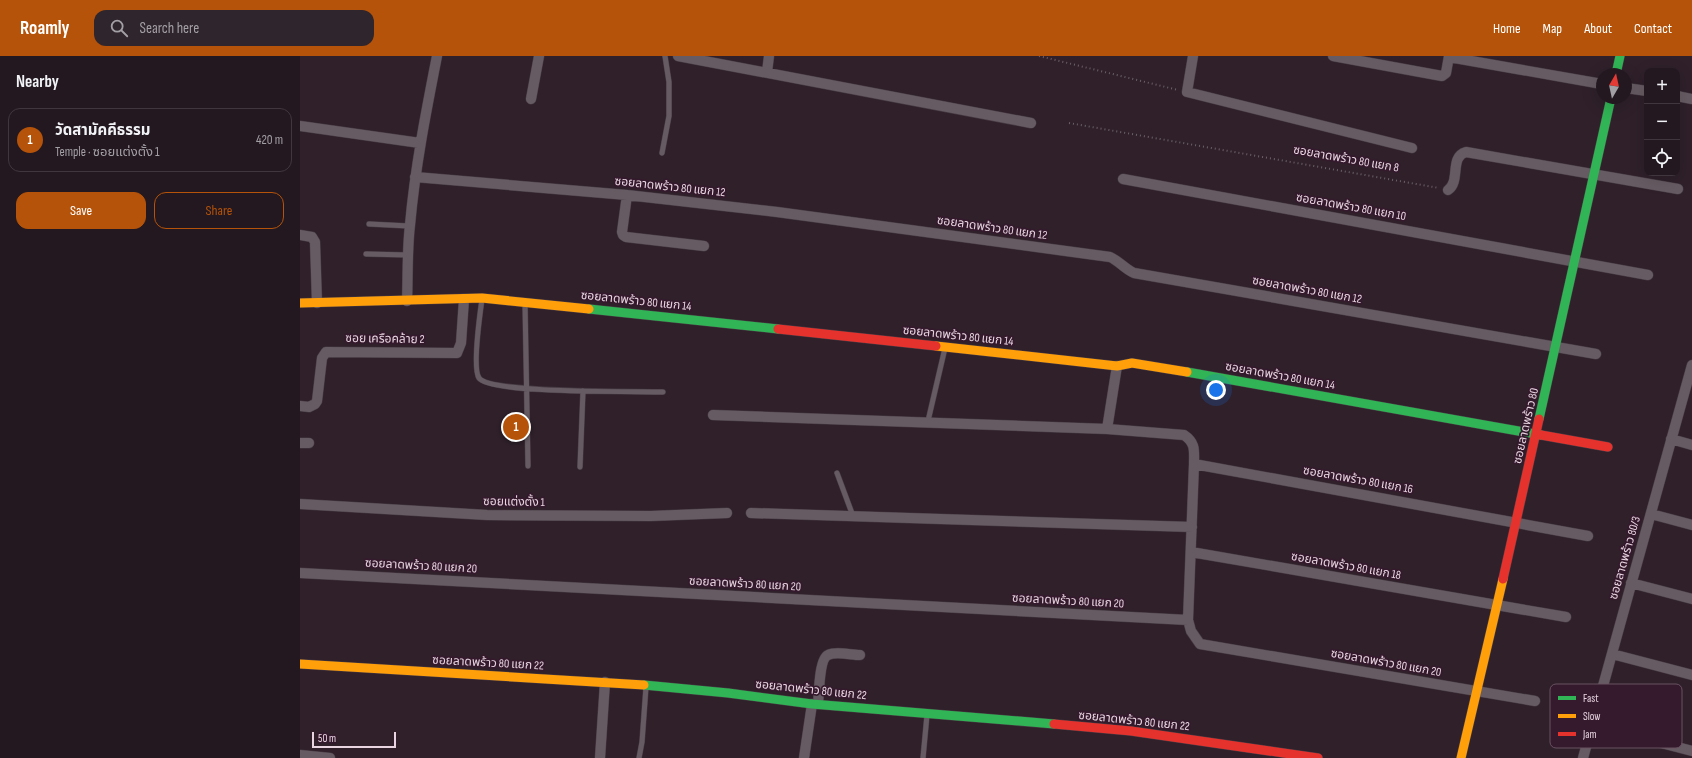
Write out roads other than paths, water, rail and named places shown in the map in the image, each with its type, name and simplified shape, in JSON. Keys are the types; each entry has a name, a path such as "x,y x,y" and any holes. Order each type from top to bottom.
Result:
{"street":[{"path":"407,301 409,226 415,177 437,56"},
{"path":"531,99 539,56"},
{"path":"678,56 1031,123"},
{"path":"767,72 768,56"},
{"path":"1193,56 1187,92 1412,148"},
{"path":"1332,56 1442,76 1446,73 1449,56 1596,83"},
{"path":"1617,68 1620,56"},
{"path":"1632,89 1644,91"},
{"path":"1680,97 1692,99"},
{"name":"ซอยลาดพร้าว 80","path":"1461,758 1556,347 1610,104"},
{"path":"300,126 420,143"},
{"path":"1448,190 1453,184 1458,158 1461,154 1466,152 1678,190"},
{"name":"ซอยลาดพร้าว 80 แยก 12","path":"415,177 627,195 785,213 1110,257 1117,260 1127,270 1134,273 1596,354"},
{"name":"ซอยลาดพร้าว 80 แยก 10","path":"1123,179 1648,275"},
{"path":"627,195 622,232 623,236 704,246"},
{"path":"300,235 312,237 315,242 317,303"},
{"name":"ซอยลาดพร้าว 80 แยก 14","path":"300,304 482,298 1117,366 1132,363 1142,364 1608,447"},
{"name":"ซอย เครือคล้าย 2","path":"300,406 309,407 317,401 322,358 326,352 457,353 461,342 464,299"},
{"path":"1107,428 1117,366"},
{"name":"ซอยลาดพร้าว 80/3","path":"1604,684 1692,368"},
{"name":"ซอยลาดพร้าว 80 แยก 20","path":"713,415 1107,428 1184,435 1191,439 1194,445 1188,620 1191,631 1200,644 1477,691"},
{"path":"1671,439 1692,445"},
{"name":"ซอยลาดพร้าว 80 แยก 16","path":"1194,464 1588,536"},
{"name":"ซอยแต่งตั้ง 1","path":"300,504 487,515 651,516 727,513"},
{"path":"751,513 1192,526"},
{"path":"1651,514 1692,525"},
{"name":"ซอยลาดพร้าว 80 แยก 18","path":"1191,552 1566,617"},
{"name":"ซอยลาดพร้าว 80 แยก 20","path":"300,573 1188,620"},
{"path":"1632,583 1692,599"},
{"path":"804,758 825,657 828,654 860,655"},
{"path":"1612,654 1692,675"},
{"name":"ซอยลาดพร้าว 80 แยก 22","path":"300,664 605,682 728,693 815,704 1131,731 1318,758"},
{"path":"600,758 605,682"},
{"path":"1477,691 1535,701"},
{"name":"ซอยลาดพร้าว 80/3","path":"1583,758 1586,748"},
{"path":"1680,748 1692,751"},
{"path":"300,755 330,758"}],"lane":[{"path":"662,153 669,116 669,82 665,56"},
{"path":"369,224 409,226"},
{"path":"366,254 408,255"},
{"path":"482,298 476,363 478,378 483,382 490,385 525,389 663,392"},
{"path":"525,302 525,389 528,466"},
{"path":"928,421 946,347"},
{"path":"580,467 583,391"},
{"path":"837,473 853,516"},
{"path":"639,758 642,742 646,686"},
{"path":"923,758 928,713"}],"place":[{"name":"วัดสามัคคีธรรม","path":"516,427"}]}
